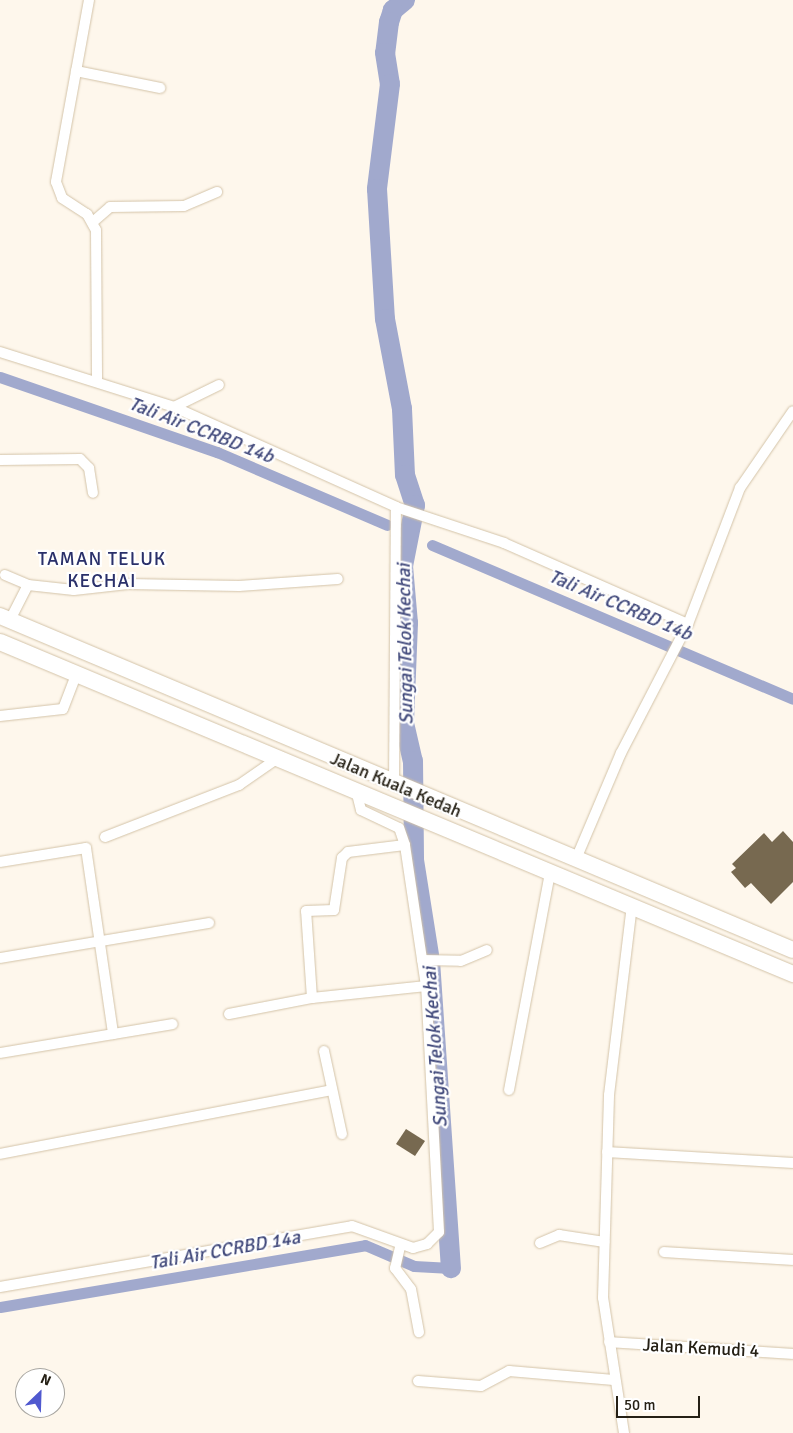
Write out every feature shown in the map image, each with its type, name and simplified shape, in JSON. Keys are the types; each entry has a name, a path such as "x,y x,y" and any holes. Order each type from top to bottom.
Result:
{"main road":[{"name":"Jalan Kuala Kedah","path":"5,618 454,810 793,950"},
{"name":"Jalan Kuala Kedah","path":"0,642 77,672 446,830 793,974"},
{"path":"748,955 749,932"}],"street":[{"path":"89,0 56,182 67,202 94,221 98,236 97,381"},
{"path":"76,71 160,88"},
{"path":"94,221 110,207 184,206 217,192"},
{"path":"0,352 97,381 174,407 396,507 430,520 504,543 687,628"},
{"path":"174,407 219,385"},
{"path":"576,859 617,762 687,628 740,488 793,411"},
{"path":"0,460 80,459 89,468 93,493"},
{"path":"395,784 396,507"},
{"path":"5,575 28,585 74,590 128,584 239,586 338,579"},
{"path":"5,618 28,585"},
{"path":"0,716 63,709 77,672"},
{"path":"105,837 239,785 278,758"},
{"path":"0,1287 352,1226 370,1229 400,1248 421,1247 439,1232 426,986 428,959 400,828 360,809 356,790"},
{"path":"312,998 306,911 334,910 342,858 348,852 405,845"},
{"path":"0,862 86,848 112,1034"},
{"path":"509,1090 550,873"},
{"path":"624,1433 608,1342 604,1242 610,1078 632,906"},
{"path":"0,958 100,944 209,923"},
{"path":"428,959 461,961 488,950"},
{"path":"229,1014 312,998 426,986"},
{"path":"0,1053 173,1024"},
{"path":"324,1051 342,1134"},
{"path":"0,1154 332,1090"},
{"path":"607,1152 793,1163"},
{"path":"540,1243 559,1235 604,1242"},
{"path":"400,1248 396,1265 411,1289 419,1332"},
{"path":"664,1252 793,1260"},
{"name":"Jalan Kemudi 4","path":"608,1342 793,1354"},
{"path":"418,1381 468,1386 485,1385 509,1371 614,1380"}],"building":[{"path":"783,831 793,842 793,882 771,904 751,883 745,888 731,872 736,868 732,864 764,833 772,842"},
{"path":"406,1129 425,1141 415,1156 396,1144"}],"waterway":[{"name":"Sungai Telok Kechai","path":"405,0 393,10 389,22 385,53 390,84 377,189 385,319 402,409 405,475 415,505 403,566 408,623 404,723 413,761 414,860 430,961 451,1268"},
{"name":"Tali Air CCRBD 14b","path":"0,377 217,452 387,525"},
{"name":"Tali Air CCRBD 14b","path":"432,545 793,699"},
{"name":"Tali Air CCRBD 14a","path":"0,1307 365,1245 414,1266 451,1268"}],"district":[{"name":"TAMAN TELUK KECHAI","path":"102,571"}]}
